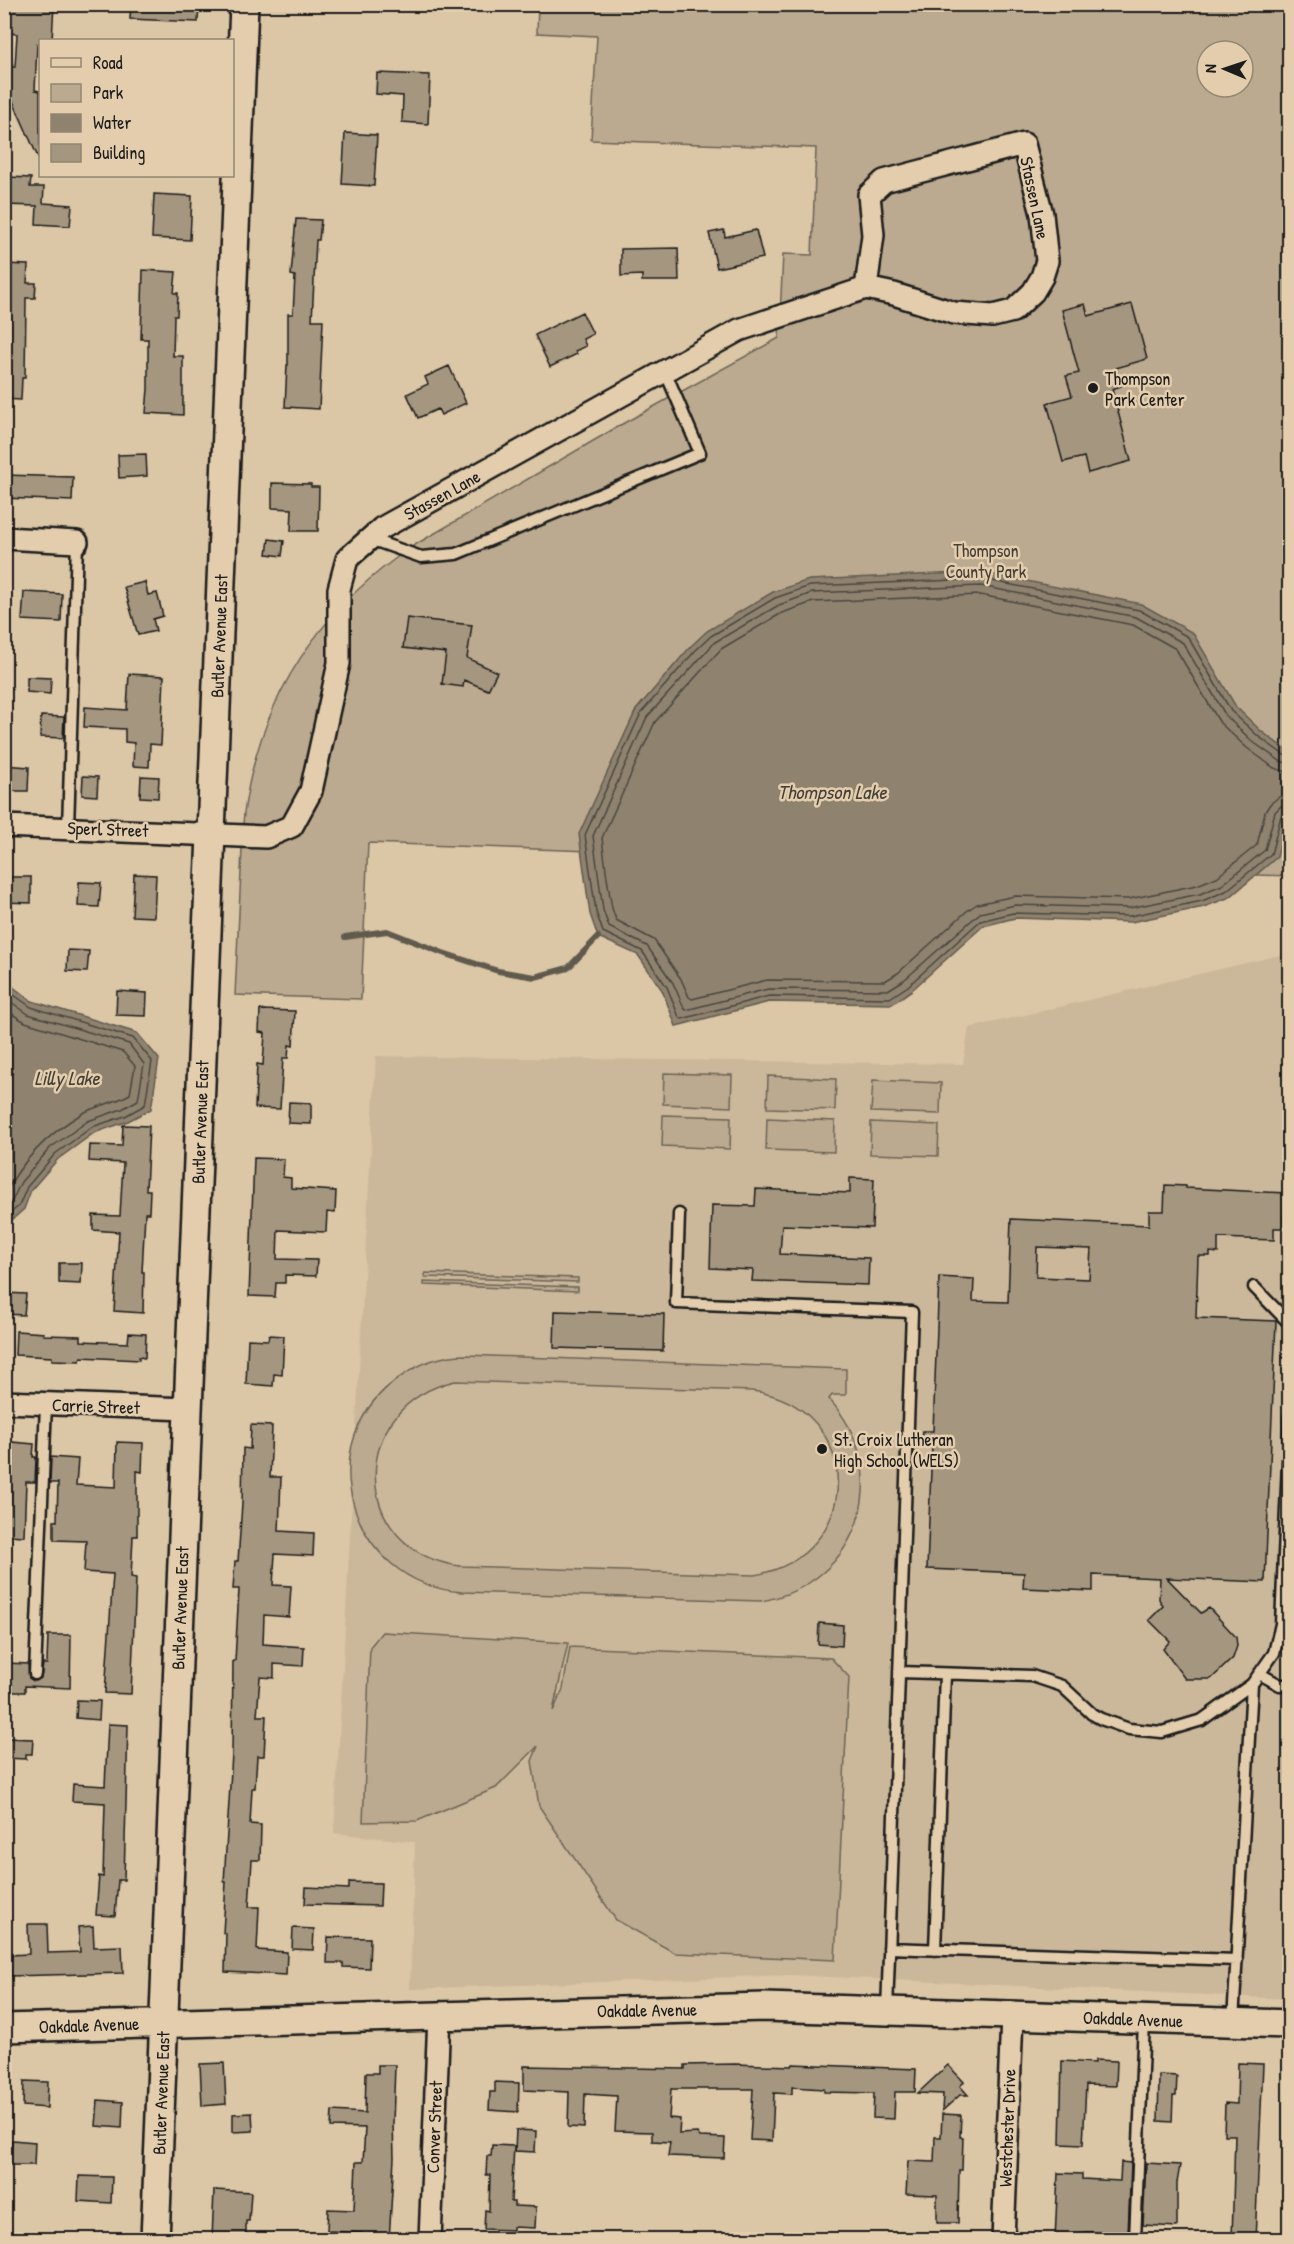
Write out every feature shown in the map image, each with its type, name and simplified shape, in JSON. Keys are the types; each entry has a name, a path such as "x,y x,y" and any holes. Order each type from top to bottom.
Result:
{"street":[{"name":"Butler Avenue East","path":"155,2240 244,4"},
{"name":"Stassen Lane","path":"212,833 266,837 292,826 311,791 339,663 339,590 347,559 382,528 739,330 866,288 894,294 954,313 993,316 1013,311 1033,292 1047,261 1042,214 1024,144 884,181 869,195 873,235 866,288"},
{"path":"4,538 77,542"},
{"name":"Sperl Street","path":"4,826 212,833"},
{"name":"Carrie Street","path":"4,1402 188,1409"},
{"name":"Oakdale Avenue","path":"4,2028 765,2007 1290,2024"},
{"name":"Conver Street","path":"430,2240 439,2015"},
{"name":"Westchester Drive","path":"1003,2240 1012,2016"}],"lane":[{"path":"370,539 421,557 456,554 700,453 665,371"},
{"path":"68,828 77,542"},
{"path":"679,1214 676,1303 912,1312 887,2011"},
{"path":"1254,1287 1290,1324"},
{"path":"35,1674 46,1404"},
{"path":"899,1672 1032,1676 1062,1686 1092,1714 1129,1730 1162,1732 1202,1720 1252,1684 1274,1653 1281,1624 1290,1416"},
{"path":"935,1950 945,1674"},
{"path":"1260,1674 1280,1685 1290,1685"},
{"path":"1233,2022 1252,1684"},
{"path":"889,1948 1237,1960"},
{"path":"1135,2240 1144,2019"}],"shaded area":[{"name":"St. Croix Lutheran High School (WELS)","path":"1289,953 1289,1999 791,1975 410,1989 415,1842 334,1833 376,1056 963,1064 969,1028"}],"green space":[{"name":"Thompson County Park","path":"538,5 1289,5 1289,876 368,843 361,999 235,995 243,820 252,771 279,695 299,660 322,628 379,571 413,546 624,423 779,338 783,254 812,255 816,148 591,140 597,36 537,33"},
{"path":"664,1073 732,1075 731,1107 663,1104"},
{"path":"768,1076 836,1079 835,1110 767,1108"},
{"path":"873,1080 941,1083 940,1114 871,1112"},
{"path":"663,1115 731,1117 730,1149 662,1146"},
{"path":"767,1118 835,1121 834,1152 766,1150"},
{"path":"871,1122 939,1125 938,1156 870,1154"},
{"path":"425,1273 578,1278 578,1282 425,1277"},
{"path":"424,1282 578,1287 578,1291 424,1285"},
{"path":"449,1356 846,1369 846,1395 832,1395 829,1399 849,1428 861,1459 863,1491 857,1521 844,1549 823,1573 795,1590 761,1601 462,1592 423,1583 391,1564 368,1537 354,1505 349,1470 355,1435 372,1403 402,1376 432,1361","holes":["455,1381 752,1391 789,1402 815,1423 832,1450 837,1481 833,1512 817,1540 791,1562 754,1575 460,1566 424,1555 397,1535 381,1508 375,1478 380,1447 394,1418 419,1396"]},
{"path":"382,1632 568,1643 553,1711 563,1689 570,1647 831,1658 849,1677 835,1960 675,1953 616,1920 539,1806 532,1761 538,1746 496,1788 417,1821 363,1822 370,1647"}],"water":[{"name":"Thompson Lake","path":"982,572 1141,604 1193,633 1236,707 1261,731 1289,752 1289,810 1277,857 1230,897 1204,907 1131,922 1015,918 983,926 912,990 892,1004 769,1002 676,1026 662,990 638,955 598,937 590,914 579,834 636,710 691,646 707,631 773,592 809,580"},
{"name":"Lilly Lake","path":"5,981 32,1001 137,1033 159,1059 151,1109 128,1121 94,1133 58,1159 31,1190 24,1209 5,1226"}],"building":[{"path":"12,4 54,4 52,39 39,39 39,44 37,44 35,90 39,91 39,160 8,90 9,67 15,67 17,34 10,33"},
{"path":"131,4 199,4 198,22 130,19"},
{"path":"377,73 430,75 428,124 402,122 403,96 376,94"},
{"path":"345,133 377,135 374,186 342,184"},
{"path":"8,177 31,178 30,187 44,187 43,203 72,205 70,226 36,224 37,206 5,205"},
{"path":"154,194 192,196 190,240 152,238"},
{"path":"296,219 321,220 319,240 316,240 312,320 323,320 319,409 285,407 288,314 293,314 295,276 291,275"},
{"path":"724,230 725,237 756,230 763,258 717,268 709,233"},
{"path":"678,248 679,281 642,281 642,275 621,276 621,249"},
{"path":"4,264 28,265 27,283 36,283 35,298 26,298 25,378 22,378 21,400 4,399"},
{"path":"143,270 176,272 174,293 178,293 177,316 174,316 173,356 183,356 183,415 146,413 148,339 141,339"},
{"name":"Thompson Park Center","path":"1085,304 1088,316 1132,304 1147,359 1116,368 1121,386 1112,389 1131,461 1088,473 1084,457 1063,462 1047,403 1072,396 1066,376 1079,373 1062,310"},
{"path":"582,312 593,334 583,339 586,346 575,351 577,354 550,367 535,335"},
{"path":"449,366 466,403 441,415 438,409 418,418 407,394 428,384 425,377"},
{"path":"146,454 147,476 119,478 118,455"},
{"path":"4,475 73,477 72,501 4,498"},
{"path":"272,483 311,484 311,487 319,487 318,531 291,531 292,509 272,508"},
{"path":"269,539 284,541 282,556 267,554"},
{"path":"145,582 148,595 157,593 163,616 153,619 156,631 138,635 124,587"},
{"path":"24,592 62,594 61,622 22,620"},
{"path":"407,618 472,625 467,658 497,672 488,690 464,680 463,687 442,684 446,653 403,648"},
{"path":"129,674 164,676 161,745 150,744 149,767 133,766 134,743 125,742 125,729 84,727 85,707 127,710"},
{"path":"27,677 51,678 50,694 27,692"},
{"path":"41,716 64,717 63,738 40,737"},
{"path":"4,765 29,767 28,791 4,791"},
{"path":"83,776 98,777 97,796 82,795"},
{"path":"141,776 159,777 158,798 140,797"},
{"path":"134,874 156,875 154,917 132,916"},
{"path":"4,877 31,877 31,903 4,902"},
{"path":"79,882 101,883 99,907 78,906"},
{"path":"68,950 89,951 87,972 67,971"},
{"path":"117,991 147,993 146,1016 116,1015"},
{"path":"260,1010 295,1011 293,1046 289,1045 288,1058 283,1058 280,1109 255,1108 257,1064 263,1065 265,1033 259,1032"},
{"path":"289,1102 311,1103 311,1124 288,1123"},
{"path":"123,1125 149,1126 146,1190 150,1190 149,1213 145,1213 142,1272 144,1272 143,1313 114,1311 119,1232 93,1230 93,1215 120,1216 123,1163 89,1161 90,1145 122,1146"},
{"path":"254,1158 284,1159 283,1177 291,1178 291,1188 336,1191 335,1213 327,1212 326,1232 278,1230 277,1259 317,1260 316,1276 285,1275 285,1283 276,1283 275,1297 249,1296"},
{"path":"850,1178 874,1179 872,1228 782,1225 780,1254 869,1258 868,1285 752,1281 753,1270 710,1268 712,1205 755,1206 756,1189 850,1193"},
{"path":"1165,1185 1286,1193 1283,1228 1274,1228 1274,1240 1218,1238 1218,1253 1210,1252 1210,1256 1198,1256 1196,1318 1276,1321 1265,1582 1167,1578 1201,1613 1209,1608 1236,1637 1237,1646 1233,1658 1211,1679 1185,1679 1163,1649 1170,1641 1149,1620 1163,1606 1159,1599 1160,1578 1093,1575 1093,1591 1023,1588 1024,1573 927,1569 932,1446 921,1445 922,1431 933,1431 939,1277 974,1279 973,1301 1008,1302 1011,1219 1149,1225 1149,1211 1164,1211","holes":["1037,1247 1091,1249 1089,1279 1036,1277"]},
{"path":"59,1263 82,1263 81,1284 59,1283"},
{"path":"4,1293 26,1294 24,1315 4,1314"},
{"path":"555,1311 664,1314 663,1351 554,1348"},
{"path":"16,1331 44,1333 43,1335 81,1336 81,1341 128,1343 129,1333 146,1334 145,1358 139,1357 139,1360 81,1357 80,1361 15,1355"},
{"path":"269,1335 284,1336 282,1375 274,1374 273,1386 246,1384 248,1339 268,1340"},
{"path":"251,1425 272,1426 270,1477 281,1477 279,1531 314,1533 313,1556 275,1554 273,1585 291,1586 289,1617 264,1615 263,1644 304,1647 303,1666 274,1664 274,1678 260,1677 257,1716 266,1716 264,1756 257,1756 255,1788 252,1788 250,1824 261,1825 260,1860 252,1860 249,1907 259,1907 257,1950 287,1952 286,1975 225,1972 226,1933 223,1933 226,1882 224,1882 232,1754 233,1661 235,1661 239,1589 233,1589 235,1561 238,1561 243,1448 250,1449"},
{"path":"12,1442 34,1444 33,1457 36,1457 35,1482 26,1482 24,1536 6,1535 8,1508 4,1508 4,1485 9,1486"},
{"path":"117,1442 143,1443 142,1472 137,1471 137,1536 133,1536 131,1577 136,1578 131,1694 105,1693 113,1574 84,1572 86,1541 54,1540 58,1483 50,1483 51,1457 78,1459 76,1485 116,1487"},
{"path":"819,1623 843,1625 842,1646 818,1644"},
{"path":"48,1635 71,1635 70,1688 25,1686 25,1692 5,1692 6,1663 28,1664 29,1678 34,1681 41,1678 43,1664 47,1664"},
{"path":"77,1700 100,1701 99,1720 76,1718"},
{"path":"108,1724 128,1725 124,1880 118,1880 115,1916 96,1915 99,1876 103,1877 105,1803 72,1801 73,1784 105,1786"},
{"path":"4,1738 33,1739 32,1754 26,1754 26,1759 4,1758"},
{"path":"349,1882 381,1883 380,1906 305,1904 306,1887 349,1889"},
{"path":"28,1924 47,1924 48,1953 80,1952 78,1927 93,1926 94,1947 122,1946 123,1973 10,1976 9,1955 29,1954"},
{"path":"293,1928 314,1929 313,1950 292,1949"},
{"path":"328,1937 370,1938 369,1968 343,1967 343,1963 327,1963"},
{"path":"1095,2060 1117,2061 1116,2086 1086,2085 1083,2145 1060,2144 1062,2061 1095,2063"},
{"path":"224,2063 226,2104 202,2106 200,2064"},
{"path":"1238,2063 1263,2064 1255,2240 1232,2240 1235,2135 1224,2135 1225,2103 1237,2104"},
{"path":"735,2064 916,2069 915,2092 895,2092 894,2119 873,2118 874,2093 824,2092 824,2089 792,2087 792,2094 774,2093 772,2141 750,2140 753,2089 671,2089 669,2118 680,2119 679,2134 697,2133 700,2137 725,2138 724,2158 668,2156 670,2142 652,2141 652,2132 615,2131 617,2096 585,2094 584,2128 568,2127 569,2092 524,2090 524,2066 685,2069 685,2065"},
{"path":"378,2065 395,2065 394,2158 389,2240 361,2240 362,2233 327,2231 328,2209 354,2210 356,2162 363,2162 365,2128 331,2127 332,2111 365,2113 366,2073 378,2073"},
{"path":"948,2065 964,2082 960,2086 968,2095 960,2095 942,2111 943,2094 918,2093"},
{"path":"1159,2075 1177,2076 1176,2096 1173,2096 1172,2122 1158,2121"},
{"path":"24,2081 48,2082 47,2108 23,2106"},
{"path":"495,2082 519,2083 518,2112 489,2110 490,2092 495,2092"},
{"path":"98,2100 123,2102 122,2128 96,2126"},
{"path":"252,2113 253,2131 233,2132 233,2114"},
{"path":"942,2114 961,2115 960,2137 963,2137 962,2170 959,2170 958,2223 937,2223 937,2195 906,2194 908,2161 934,2162 935,2137 941,2137"},
{"path":"516,2130 536,2131 535,2152 515,2151"},
{"path":"12,2140 35,2142 34,2165 4,2165 4,2148 11,2148"},
{"path":"492,2145 514,2146 511,2202 514,2202 514,2206 536,2207 535,2228 484,2229 485,2210 489,2211 490,2175 486,2175 487,2156 491,2156"},
{"path":"1121,2162 1131,2163 1128,2234 1087,2232 1080,2233 1079,2240 1055,2240 1058,2173 1082,2174 1082,2179 1120,2181"},
{"path":"1146,2163 1180,2165 1177,2183 1177,2227 1143,2225"},
{"path":"79,2176 112,2177 111,2203 78,2201"},
{"path":"214,2190 251,2192 249,2221 246,2221 246,2240 212,2240"}],"waterway":[{"path":"345,937 387,931 498,971 535,977 568,968 598,937"}],"place":[{"name":"Thompson Park Center","path":"1093,388"},
{"name":"St. Croix Lutheran High School (WELS)","path":"822,1449"}]}
